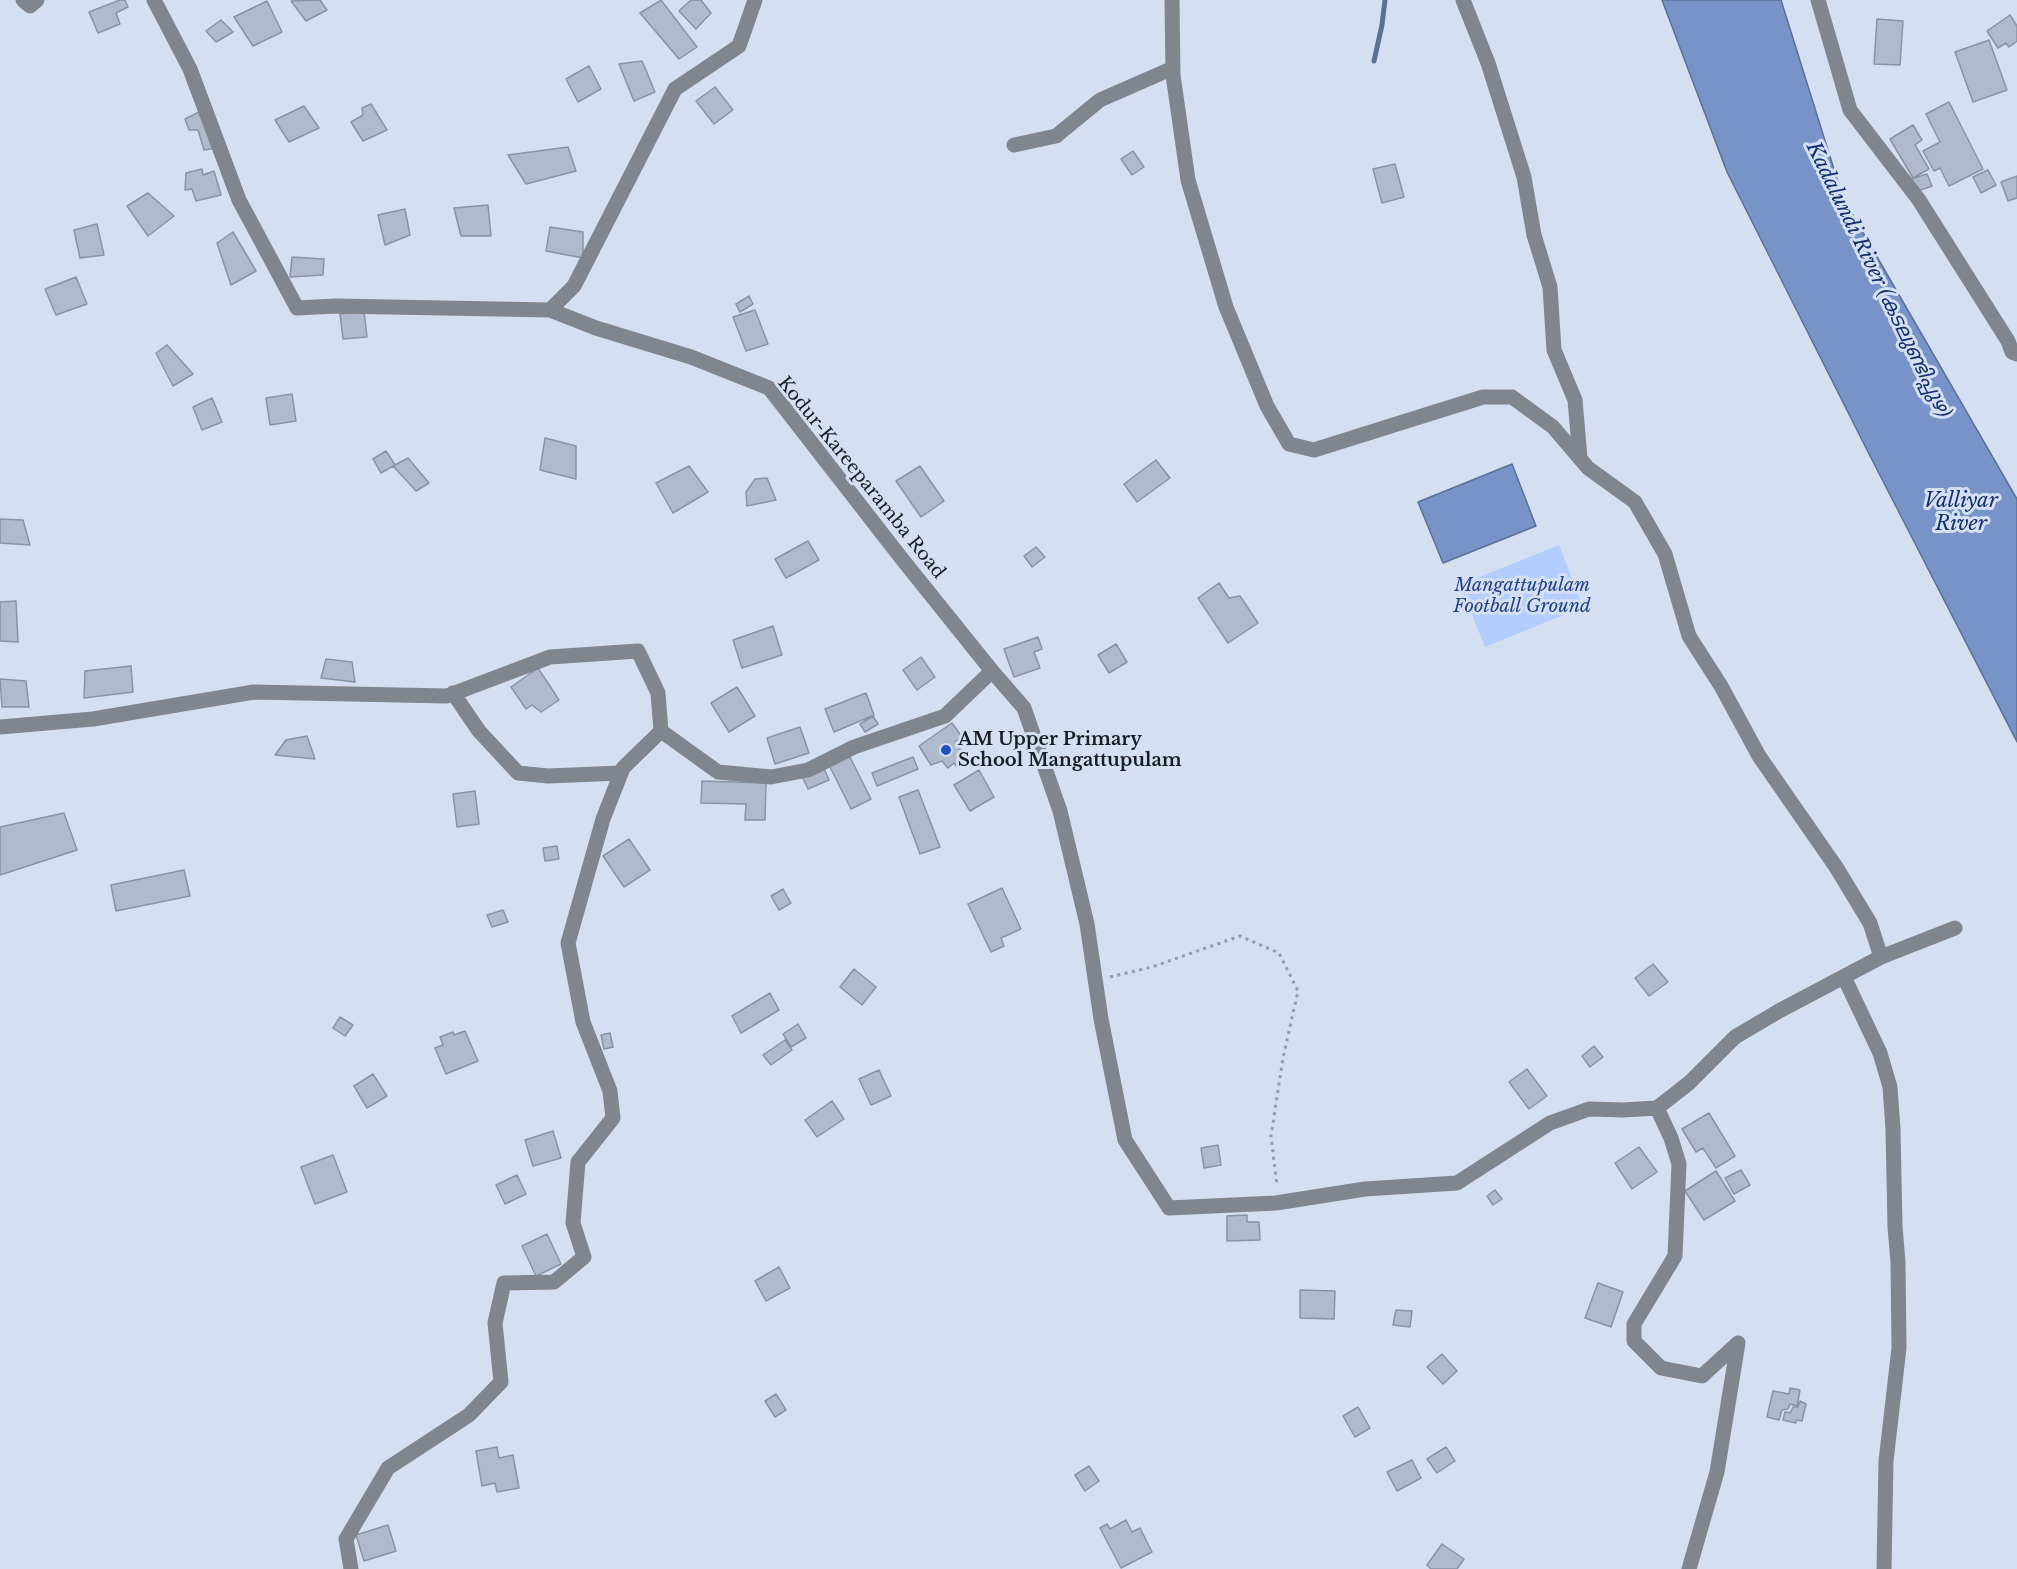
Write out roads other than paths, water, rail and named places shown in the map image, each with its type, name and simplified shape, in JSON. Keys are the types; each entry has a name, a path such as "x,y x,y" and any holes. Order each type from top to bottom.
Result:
{"street":[{"path":"23,0 30,6 37,0"},
{"name":"Kodur-Kareeparamba Road","path":"154,0 190,69 239,200 297,308 336,306 550,310 596,328 691,357 769,388 992,671 1024,708 1060,811 1088,924 1101,1019 1125,1140 1169,1208 1279,1203 1365,1189 1457,1183 1550,1124 1589,1108 1623,1110 1657,1108"},
{"path":"550,310 574,286 675,89 739,46 755,0"},
{"path":"1172,0 1173,68 1188,180 1226,308 1267,406 1289,444 1314,450 1483,397 1512,397 1553,427 1588,468 1635,502 1665,554 1689,636 1759,756 1836,867 1870,923 1881,957"},
{"path":"1463,0 1488,63 1524,177 1534,235 1550,287 1554,350 1575,400 1580,458"},
{"path":"1818,0 1850,110 1919,200 2008,341 2012,352 2017,354"},
{"path":"1014,145 1056,136 1100,100 1173,68"},
{"path":"0,727 93,718 254,692 447,696 550,657 638,651 658,693 661,731 718,772 771,777 808,770 854,747 945,716 992,671"},
{"path":"453,693 479,731 518,772 548,776 621,773"},
{"path":"351,1569 346,1539 388,1468 469,1415 501,1382 495,1323 504,1283 554,1282 584,1257 573,1223 578,1162 613,1118 610,1091 583,1022 568,943 603,819 623,768 661,731"},
{"path":"1689,1569 1717,1472 1739,1347 1738,1343 1702,1376 1661,1368 1634,1341 1634,1323 1675,1256 1679,1164 1671,1138 1657,1108 1689,1083 1736,1037 1779,1011 1881,957 1955,928"},
{"path":"1844,977 1880,1053 1890,1087 1893,1129 1899,1348 1886,1461 1884,1569"}],"water":[{"name":"Valliyar River","path":"1662,0 1781,0 1843,198 2017,499 2017,742 1727,172"},
{"path":"1512,464 1536,526 1443,563 1418,502"}],"waterway":[{"path":"1374,61 1385,0"}],"place":[{"name":"AM Upper Primary School Mangattupulam","path":"946,750"}],"water label":[{"name":"Kadalundi River (കടലുണ്ടിപ്പുഴ)","path":"1878,280"}],"park label":[{"name":"Mangattupulam Football Ground","path":"1522,596"}]}
